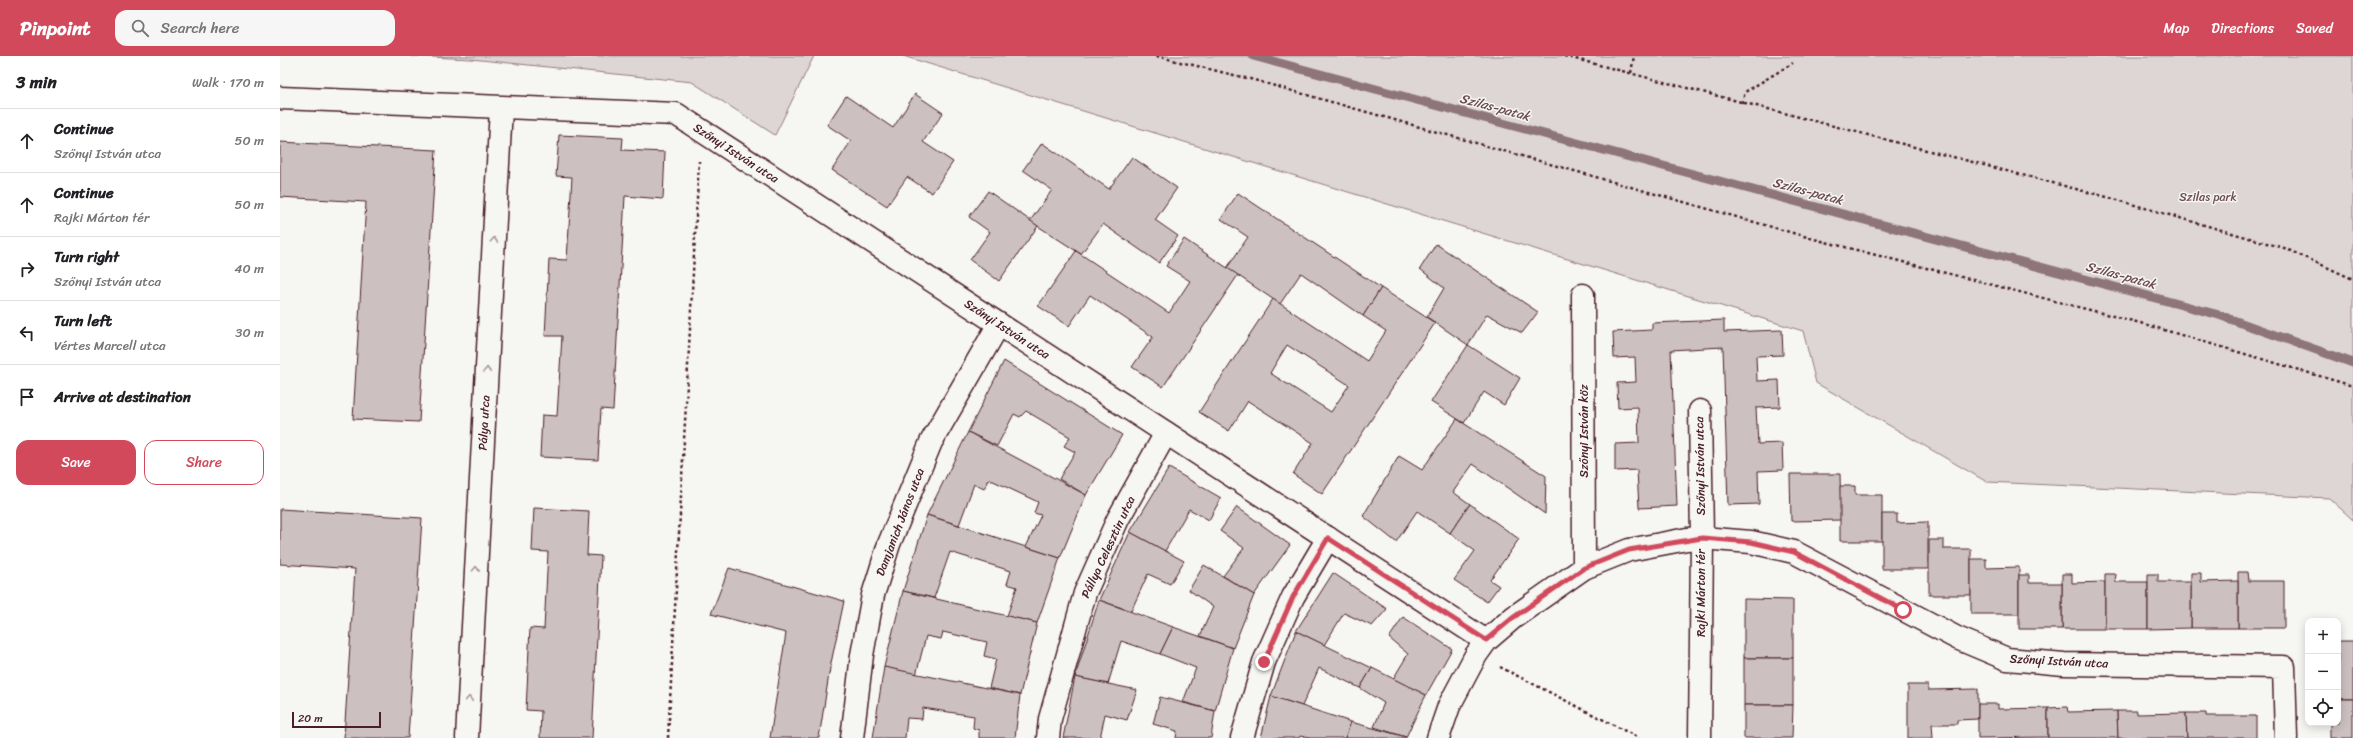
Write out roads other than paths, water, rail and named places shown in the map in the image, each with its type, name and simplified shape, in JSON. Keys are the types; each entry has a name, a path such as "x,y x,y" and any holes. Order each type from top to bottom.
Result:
{"street":[{"name":"Szőnyi István utca","path":"280,98 676,114 1328,538 1481,648"},
{"name":"Pálya utca","path":"467,738 501,108"},
{"name":"Szőnyi István köz","path":"1583,295 1584,568"},
{"name":"Damjanich János utca","path":"852,738 862,655 873,595 889,544 932,442 999,324"},
{"name":"Szőnyi István utca","path":"1700,411 1702,538 1751,542 1794,552 1957,638 2007,659 2064,664 2284,667 2286,738"},
{"name":"Pállya Celesztin utca","path":"1048,738 1050,719 1085,593 1118,519 1166,433"},
{"path":"1242,738 1264,662 1293,597 1328,538"},
{"name":"Rajki Márton tér","path":"1438,738 1449,706 1481,648 1514,617 1584,568 1629,550 1702,538 1700,738"}],"waterway":[{"name":"Szilas-patak","path":"1253,56 2219,315 2353,363"}],"park label":[{"name":"Szilas park","path":"2208,197"}]}
